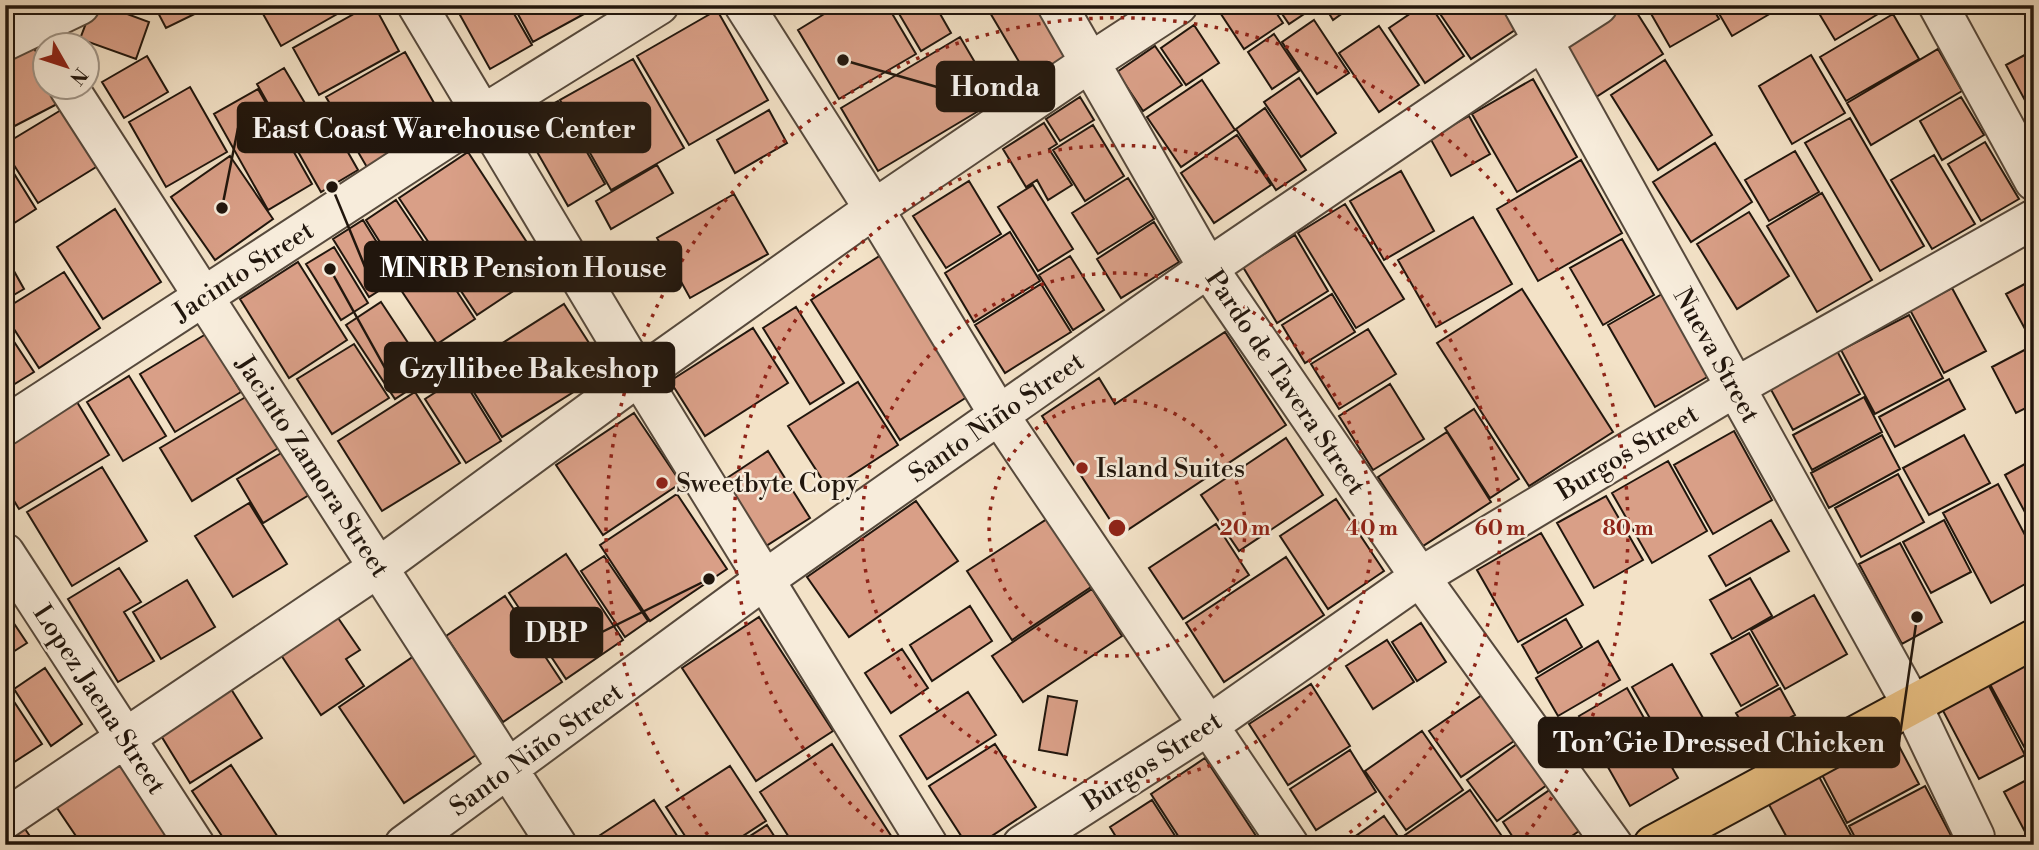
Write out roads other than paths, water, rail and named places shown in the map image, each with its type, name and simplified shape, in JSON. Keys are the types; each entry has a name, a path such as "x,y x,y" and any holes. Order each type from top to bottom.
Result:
{"main road":[{"path":"1653,845 2034,639"}],"street":[{"path":"27,41 80,5"},
{"path":"416,5 639,376 928,845"},
{"name":"Jacinto Street","path":"5,426 482,115 659,5"},
{"path":"744,5 874,209 999,415 1289,845"},
{"name":"Pardo de Tavera Street","path":"1056,5 1208,268 1420,577 1613,845"},
{"path":"5,819 379,567 639,376 874,209 1178,5"},
{"name":"Nueva Street","path":"1522,5 1912,705 1975,837 1974,845"},
{"name":"Santo Niño Street","path":"404,845 764,580 1208,268 1598,5"},
{"path":"1938,5 2034,181"},
{"name":"Jacinto Zamora Street","path":"78,102 557,845"},
{"name":"Burgos Street","path":"1023,845 1209,725 1420,577 1734,388 2034,219"},
{"name":"Lopez Jaena Street","path":"5,553 195,845"}],"place":[{"name":"Honda","path":"843,60"},
{"name":"MNRB Pension House","path":"332,187"},
{"name":"East Coast Warehouse Center","path":"222,208"},
{"name":"Gzyllibee Bakeshop","path":"330,269"},
{"name":"Island Suites","path":"1082,468"},
{"name":"Sweetbyte Copy","path":"662,483"},
{"name":"DBP","path":"709,579"},
{"name":"Ton’Gie Dressed Chicken","path":"1917,617"}]}
